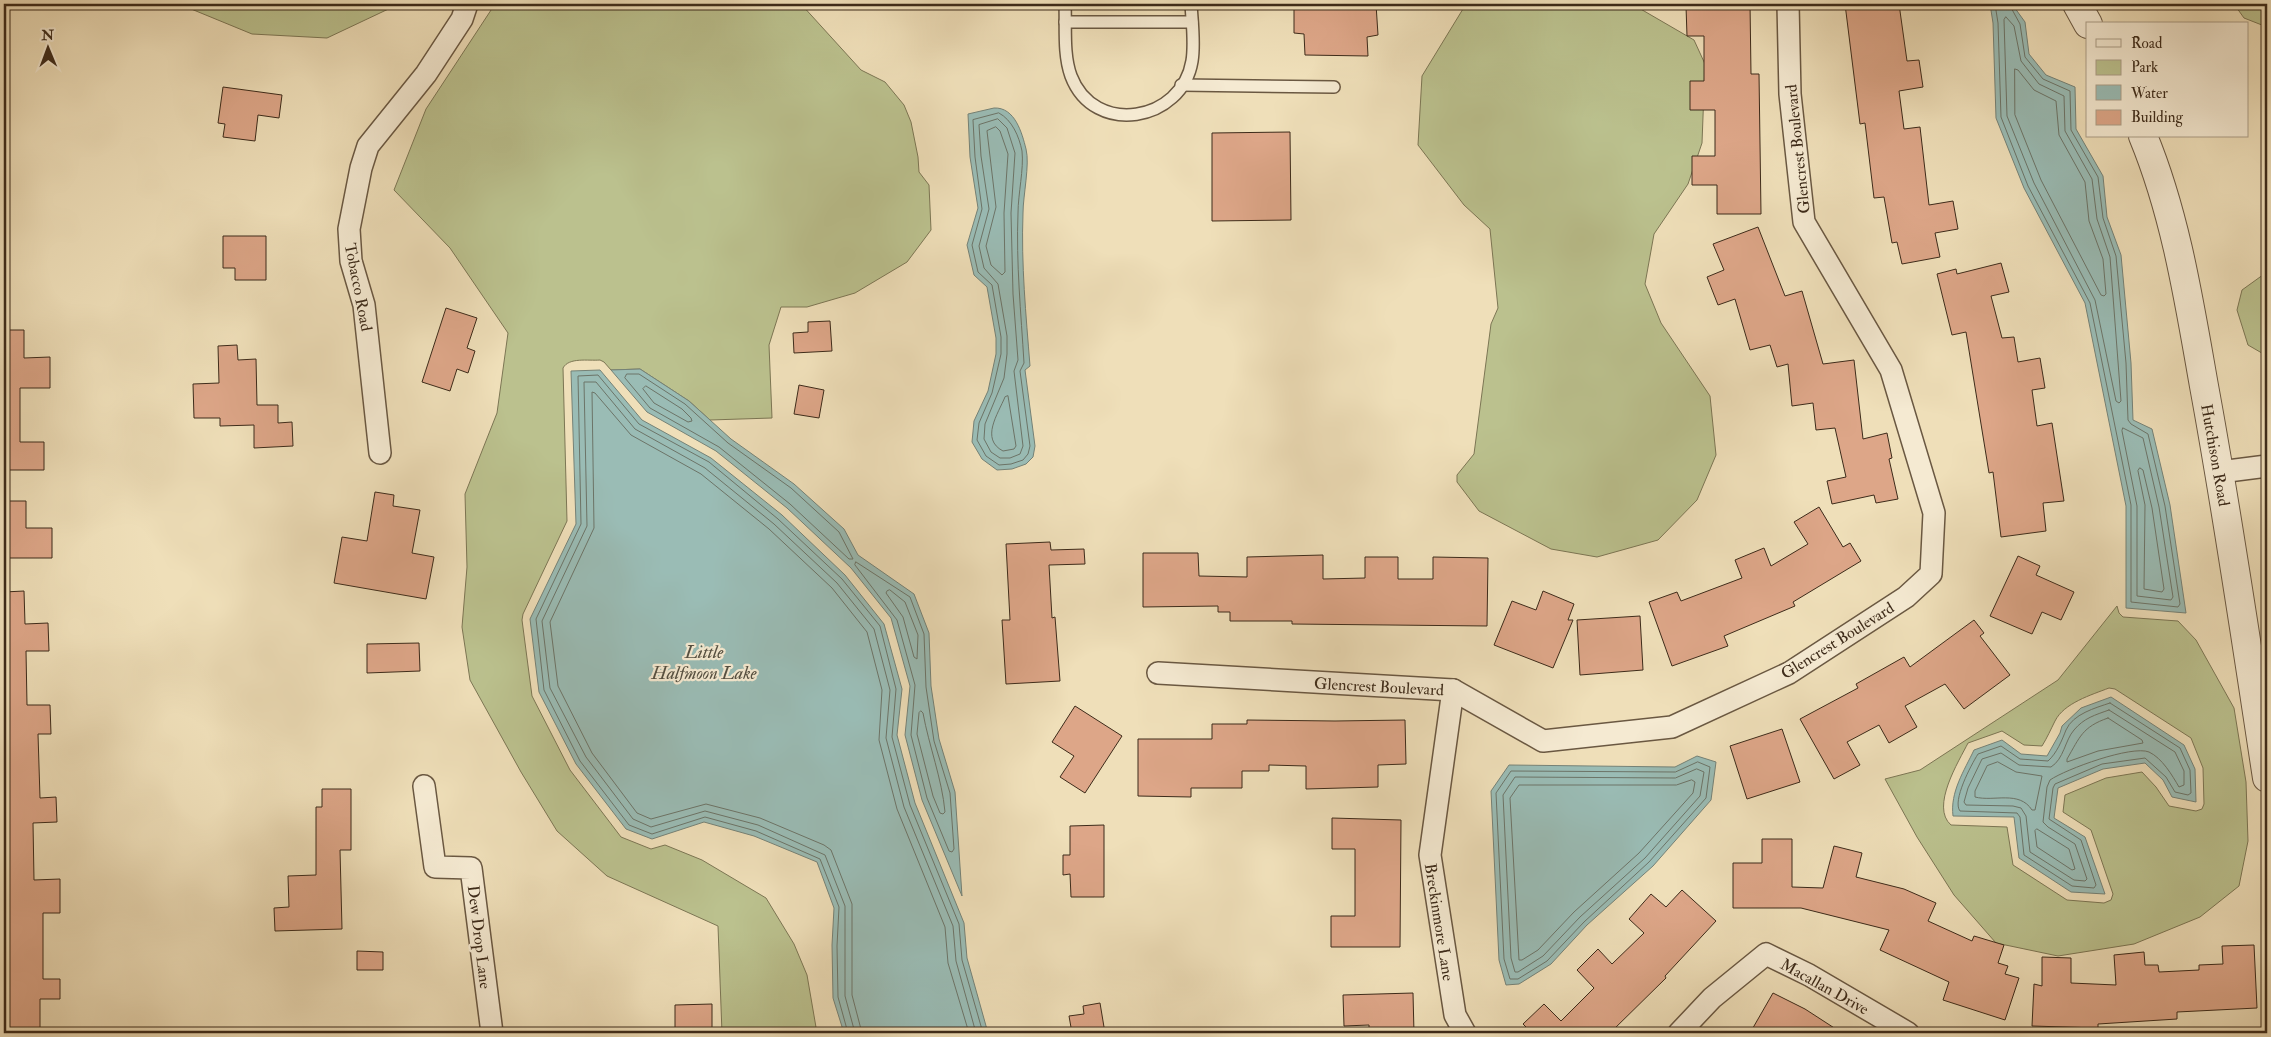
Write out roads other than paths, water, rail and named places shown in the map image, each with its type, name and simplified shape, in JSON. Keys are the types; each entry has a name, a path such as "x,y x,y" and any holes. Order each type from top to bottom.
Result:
{"street":[{"name":"Tobacco Road","path":"380,453 364,305 351,262 349,229 368,146 426,74 462,19 467,4"},
{"name":"Glencrest Boulevard","path":"1158,673 1453,690 1543,741 1672,727 1789,673 1906,597 1931,574 1934,513 1891,370 1804,222 1790,94 1788,4"},
{"path":"2077,4 2087,22"},
{"name":"Hutchison Road","path":"2144,138 2156,168 2181,257 2220,472 2267,778"},
{"path":"2220,472 2267,466"},
{"name":"Breckinmore Lane","path":"1453,690 1430,855 1455,1015 1465,1033"},
{"name":"Dew Drop Lane","path":"424,786 435,867 471,868 492,1033"},
{"name":"Macallan Drive","path":"1679,1033 1712,998 1766,954 1809,975 1908,1033"}],"lane":[{"path":"1065,4 1066,58 1072,77 1083,95 1098,109 1116,116 1134,116 1155,109 1175,94 1186,78 1192,61 1192,4"},
{"path":"1065,22 1192,22"},
{"path":"1181,85 1334,87"}],"water":[{"path":"1990,4 2012,4 2025,22 2029,54 2046,75 2075,87 2076,129 2103,176 2107,217 2121,255 2131,363 2133,420 2152,429 2170,505 2186,613 2126,608 2126,506 2085,303 2024,188 1996,118 1993,23"},
{"path":"994,108 1001,109 1012,116 1020,129 1027,155 1023,206 1023,251 1030,366 1025,370 1035,446 1033,457 1026,464 1012,469 997,470 982,459 972,442 974,421 988,391 996,354 996,338 987,287 974,275 967,245 978,208 970,157 968,114"},
{"path":"640,369 689,401 731,439 794,484 844,529 858,555 914,594 929,633 931,686 939,739 955,792 962,896 922,800 905,735 910,686 891,618 851,568 787,508 716,451 647,412 611,370"},
{"name":"Little Halfmoon Lake","path":"600,370 642,420 711,458 782,515 845,575 884,624 902,689 897,735 915,803 964,923 967,958 988,1033 844,1033 833,998 832,945 834,908 817,862 754,836 704,822 652,839 626,829 576,764 539,692 530,619 576,524 571,371"},
{"path":"2111,697 2184,745 2195,769 2196,802 2172,797 2163,780 2145,763 2103,769 2058,788 2054,818 2085,837 2105,894 2071,892 2019,858 2014,817 1953,816 1954,799 1959,782 1974,750 2002,740 2021,754 2047,756 2062,726 2081,708"},
{"path":"1697,756 1716,762 1711,800 1653,866 1587,925 1551,964 1519,984 1506,985 1499,960 1491,791 1509,765 1675,767"}]}
